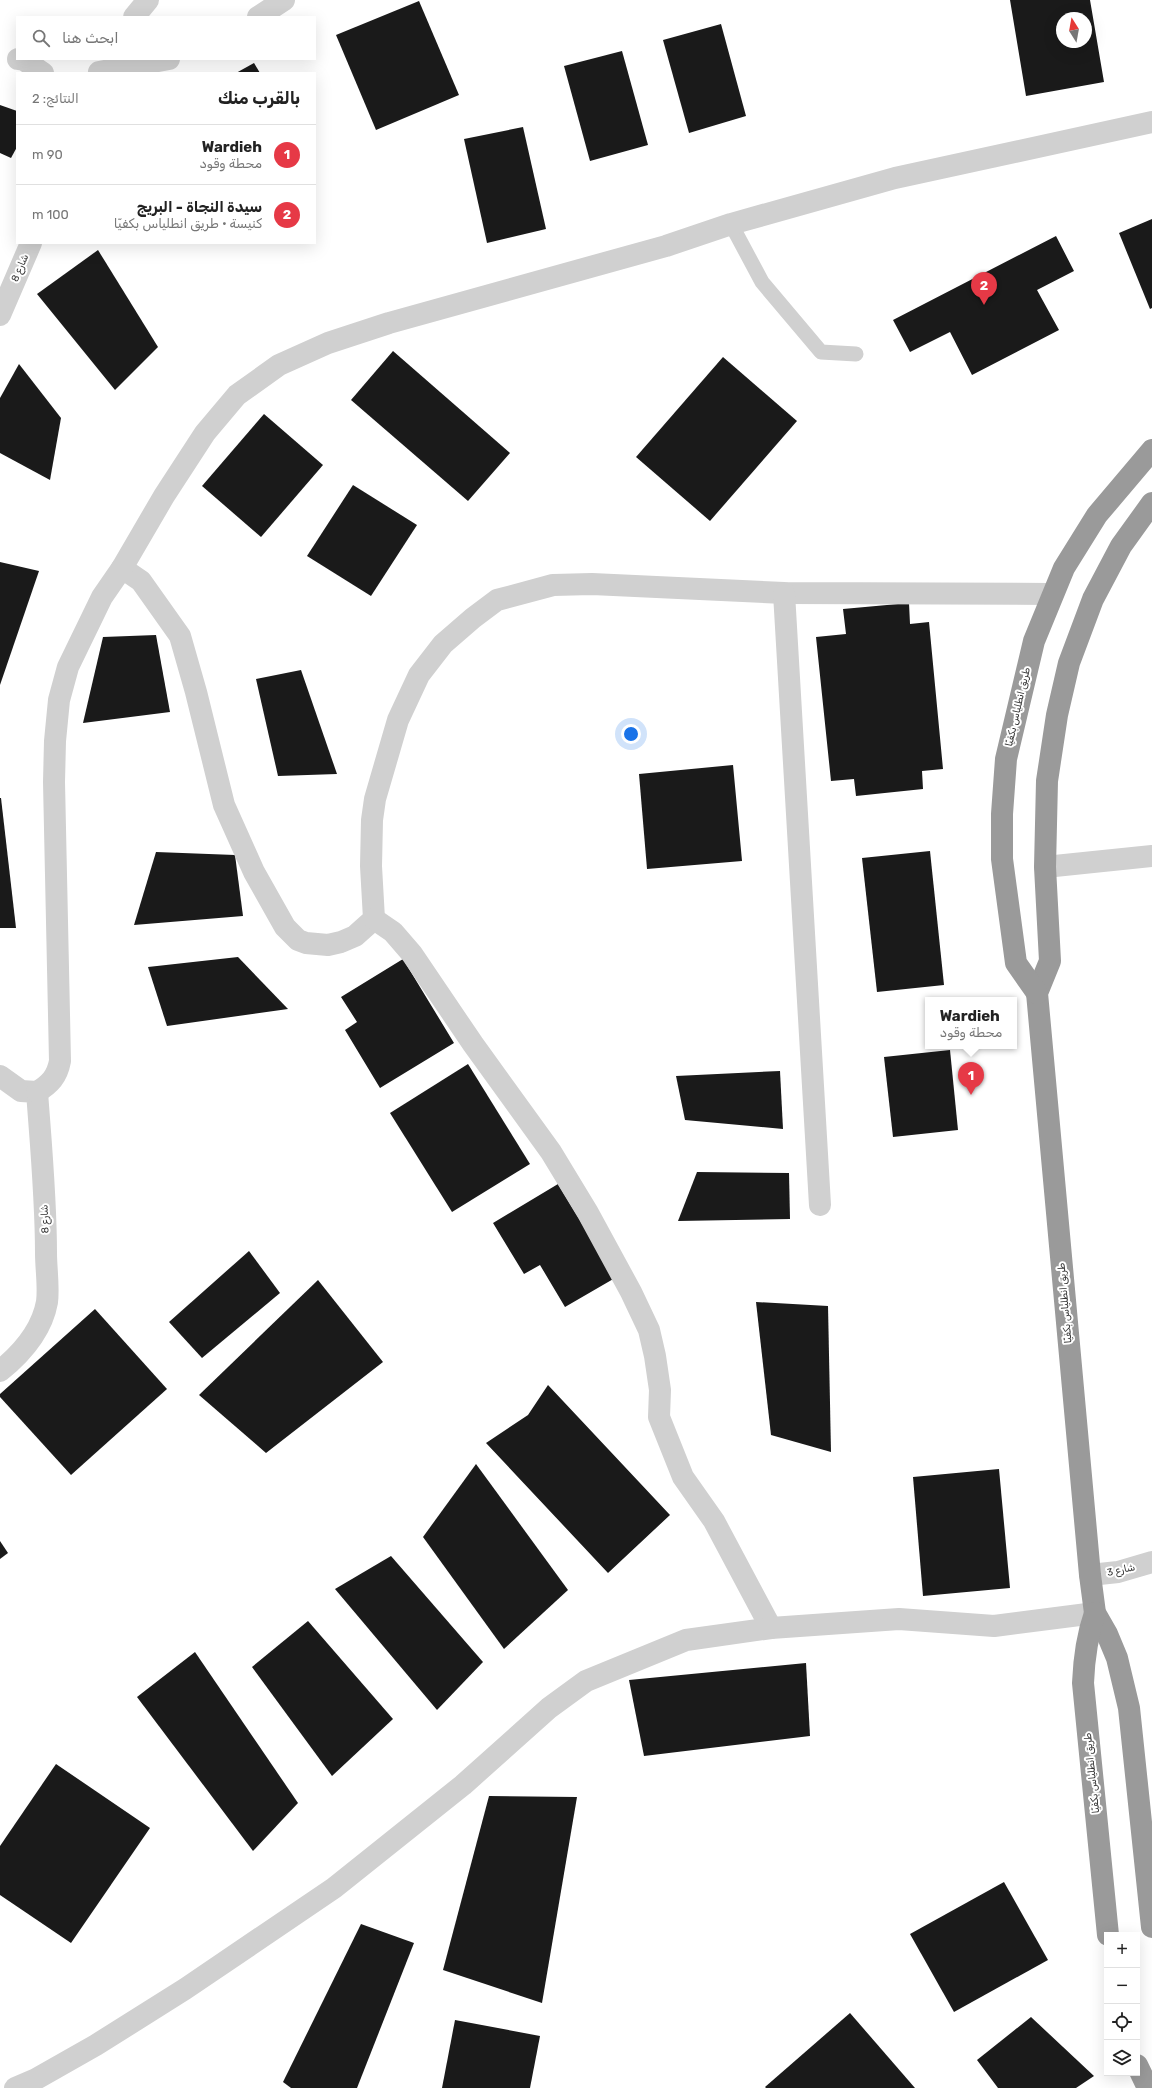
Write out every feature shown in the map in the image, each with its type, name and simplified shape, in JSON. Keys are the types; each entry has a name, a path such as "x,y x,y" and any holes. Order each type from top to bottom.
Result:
{"highway":[{"name":"طريق انطلياس بكفيّا","path":"1152,450 1097,515 1064,568 1052,594 1034,640 1021,692 1006,759 1002,814 1002,859 1016,963 1036,993 1090,1575 1095,1613 1107,1634 1117,1658 1124,1682 1129,1708 1152,1926"},
{"name":"طريق انطلياس بكفيّا","path":"1036,993 1050,961 1045,867 1047,782 1057,715 1069,663 1093,599 1121,546 1152,503"},
{"name":"طريق انطلياس بكفيّا","path":"1095,1613 1086,1647 1083,1683 1108,1932"},
{"path":"1140,2071 1148,2088"}],"street":[{"path":"135,16 148,0"},
{"path":"260,16 284,0"},
{"path":"0,57 16,59"},
{"path":"24,60 42,72"},
{"path":"101,68 161,60"},
{"path":"0,1076 21,1091 37,1092 55,1078 60,1061 54,782 55,741 59,700 68,667 86,627 102,597 122,568 164,496 205,433 237,395 279,365 328,343 389,323 658,248 731,224 895,178 1152,122"},
{"name":"شارع 8","path":"0,314 31,244"},
{"path":"122,568 141,581 180,636 196,692 224,805 254,872 285,927 298,940 306,943 328,945 341,942 355,936 374,919"},
{"path":"374,919 371,866 372,820 377,792 398,720 419,675 443,644 473,618 497,600 553,585 592,584 784,593 1052,594"},
{"path":"784,593 820,1205"},
{"path":"1045,867 1152,856"},
{"path":"374,919 393,932 412,954 473,1044 551,1152 588,1213 631,1292 649,1330 655,1356 660,1390 658,1417 683,1477 714,1522 771,1628"},
{"name":"شارع 8","path":"0,1371 21,1352 29,1341 40,1321 47,1302 46,1218 37,1092"},
{"name":"شارع 3","path":"1090,1575 1118,1572 1152,1562"},
{"path":"15,2088 36,2079 96,2045 185,1988 334,1888 463,1785 549,1708 586,1681 686,1640 771,1628 899,1619 994,1626 1095,1613"}],"lane":[{"path":"731,224 762,282 821,352 856,354"}],"building":[{"path":"1010,0 1090,0 1104,82 1026,96"},
{"path":"419,1 459,95 376,130 336,35"},
{"path":"721,24 746,116 689,133 663,40"},
{"path":"622,51 648,145 590,161 564,66"},
{"path":"254,63 259,72 238,72"},
{"path":"0,105 16,111 16,149 11,158 0,153"},
{"path":"523,127 546,229 487,243 464,139"},
{"path":"1152,219 1152,308 1150,309 1119,233"},
{"path":"1056,236 1074,271 1037,290 1059,330 972,375 950,332 910,352 893,320"},
{"path":"98,250 158,347 115,390 37,294"},
{"path":"393,351 510,453 468,501 351,400"},
{"path":"723,357 797,421 710,521 636,457"},
{"path":"19,364 61,418 50,480 0,453 0,398"},
{"path":"264,414 323,465 261,537 202,486"},
{"path":"353,485 417,525 371,596 307,556"},
{"path":"0,562 39,571 0,685"},
{"path":"909,603 910,624 929,622 943,769 922,771 923,789 856,796 854,779 831,781 816,637 846,634 843,609"},
{"path":"156,635 170,712 83,723 103,637"},
{"path":"301,670 337,774 278,776 256,679"},
{"path":"733,765 742,861 647,869 639,774"},
{"path":"1,798 16,928 0,928"},
{"path":"930,851 944,985 877,992 862,858"},
{"path":"156,852 235,855 243,916 134,925"},
{"path":"238,957 288,1009 167,1026 148,967"},
{"path":"403,959 454,1043 380,1088 345,1030 357,1022 341,997"},
{"path":"950,1050 958,1130 893,1137 884,1057"},
{"path":"468,1064 530,1164 452,1212 390,1113"},
{"path":"780,1071 783,1129 685,1120 676,1076"},
{"path":"697,1172 789,1173 790,1219 678,1221"},
{"path":"558,1184 615,1278 565,1307 540,1265 524,1274 493,1223"},
{"path":"249,1251 280,1293 202,1358 169,1322"},
{"path":"318,1280 383,1362 266,1453 199,1395"},
{"path":"756,1302 828,1306 831,1452 771,1435"},
{"path":"95,1309 167,1389 71,1475 0,1397 0,1394"},
{"path":"548,1385 670,1515 608,1573 486,1443 528,1415"},
{"path":"476,1464 568,1590 504,1649 423,1537"},
{"path":"999,1469 1010,1588 923,1596 913,1477"},
{"path":"0,1541 8,1553 0,1559"},
{"path":"391,1556 483,1662 437,1710 335,1589"},
{"path":"308,1621 393,1719 332,1776 252,1667"},
{"path":"195,1652 298,1803 253,1851 137,1697"},
{"path":"806,1663 810,1736 644,1756 629,1680"},
{"path":"56,1764 150,1828 71,1943 0,1895 0,1846"},
{"path":"489,1796 577,1797 542,2003 443,1970"},
{"path":"1004,1882 1048,1960 954,2012 910,1934"},
{"path":"361,1924 414,1943 357,2088 291,2088 283,2082"},
{"path":"850,2013 915,2088 765,2087"},
{"path":"1031,2017 1094,2076 1076,2088 998,2088 977,2060"},
{"path":"455,2020 540,2036 530,2088 442,2088"}],"place":[{"name":"سيدة النجاة - البريج","path":"984,305"},
{"name":"Wardieh","path":"971,1095"}]}
